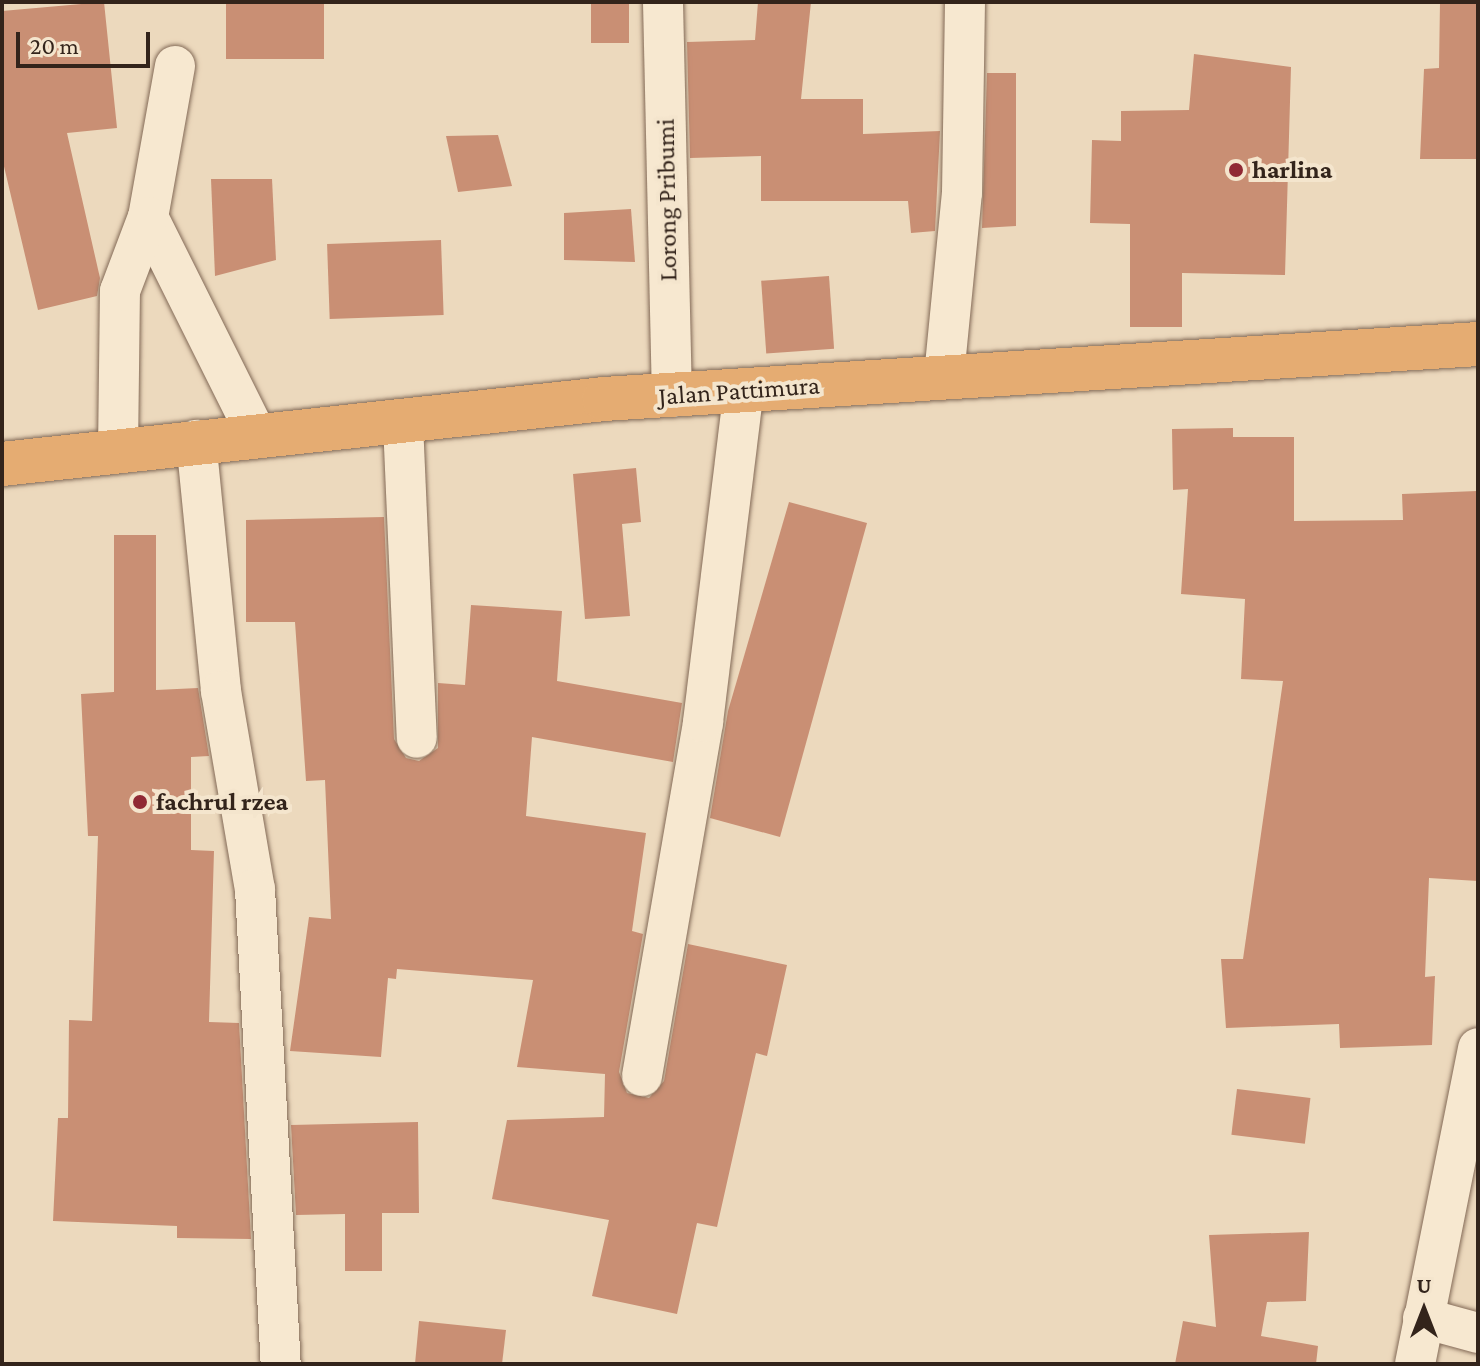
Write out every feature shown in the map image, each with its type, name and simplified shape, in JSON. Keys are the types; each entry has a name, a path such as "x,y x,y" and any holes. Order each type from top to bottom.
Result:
{"highway":[{"name":"Jalan Pattimura","path":"2,464 256,434 744,390 1478,344"}],"street":[{"name":"Lorong Pribumi","path":"663,2 672,397"},
{"path":"944,376 962,193 965,2"},
{"path":"118,452 120,291 148,217 175,66"},
{"path":"148,217 256,434"},
{"path":"642,1076 703,722 744,390"},
{"path":"403,423 417,738"},
{"path":"196,440 221,691 255,889 281,1364"},
{"path":"1415,1364 1478,1048"},
{"path":"1423,1318 1478,1333"}],"building":[{"path":"104,2 117,128 67,133 100,278 97,296 38,310 2,158 2,11"},
{"path":"226,2 324,2 324,59 226,59"},
{"path":"591,2 629,2 629,43 591,43"},
{"path":"758,2 811,2 801,99 863,99 863,134 940,131 935,231 911,233 908,201 761,201 761,156 690,158 687,42 755,40"},
{"path":"1440,2 1478,2 1478,159 1420,159 1424,69 1439,68"},
{"path":"1194,54 1291,67 1285,275 1182,273 1182,327 1130,327 1130,224 1090,223 1092,140 1121,141 1121,111 1189,110"},
{"path":"987,73 1016,73 1016,226 982,228"},
{"path":"498,135 512,186 458,192 446,136"},
{"path":"211,179 272,179 276,260 215,276"},
{"path":"631,209 635,262 564,260 564,213"},
{"path":"441,240 444,315 330,319 327,244"},
{"path":"829,276 834,349 766,354 761,281"},
{"path":"1233,428 1233,437 1294,437 1294,521 1403,520 1402,494 1477,491 1478,881 1429,878 1425,977 1435,976 1432,1045 1340,1048 1339,1024 1226,1028 1221,959 1243,959 1283,681 1241,679 1245,599 1181,594 1188,489 1173,490 1172,429"},
{"path":"636,468 641,522 622,524 630,616 585,619 573,474"},
{"path":"789,502 867,523 780,837 710,818 728,711"},
{"path":"384,517 394,739 406,758 419,761 438,748 438,683 465,685 471,605 562,611 557,681 682,703 673,762 532,737 526,816 646,833 632,931 643,934 619,1072 627,1093 649,1098 664,1081 688,944 787,965 767,1056 756,1053 717,1227 697,1223 677,1314 592,1296 609,1220 492,1199 507,1120 604,1117 605,1074 517,1067 533,980 397,969 396,979 388,978 381,1057 290,1051 309,917 331,919 325,780 306,781 295,622 246,622 246,520"},
{"path":"114,535 156,535 156,690 198,688 209,756 191,757 191,850 214,851 209,1022 239,1023 251,1239 177,1238 177,1226 53,1221 58,1118 68,1118 69,1020 92,1021 98,836 88,836 81,694 114,692"},
{"path":"1237,1089 1310,1098 1305,1144 1231,1135"},
{"path":"418,1122 419,1213 382,1213 382,1271 345,1271 345,1214 296,1215 291,1125"},
{"path":"1309,1232 1306,1301 1267,1302 1261,1336 1318,1346 1316,1364 1175,1364 1183,1321 1216,1327 1209,1235"},
{"path":"419,1321 506,1330 502,1364 415,1364"}],"place":[{"name":"harlina","path":"1236,170"},
{"name":"fachrul rzea","path":"140,802"}]}
